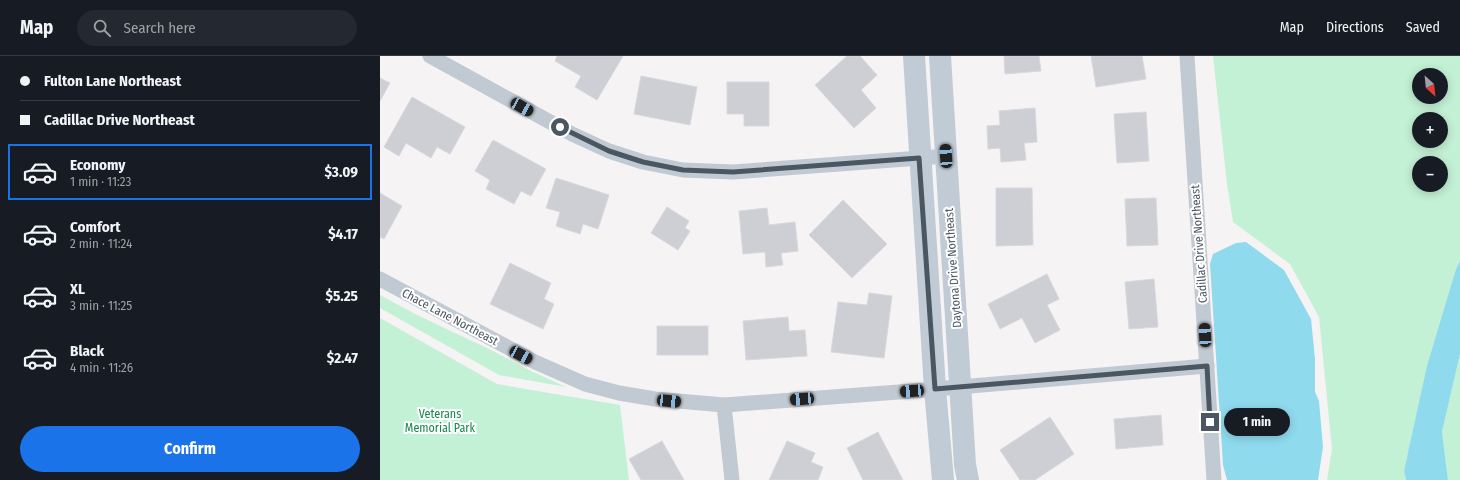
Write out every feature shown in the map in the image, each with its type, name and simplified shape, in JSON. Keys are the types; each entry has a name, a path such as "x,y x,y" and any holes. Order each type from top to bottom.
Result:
{"street":[{"path":"430,56 572,134 609,151 643,162 683,170 733,172 946,156"},
{"path":"914,56 919,158 942,480"},
{"name":"Daytona Drive Northeast","path":"940,56 965,465 968,480"},
{"name":"Cadillac Drive Northeast","path":"1187,56 1214,480"},
{"name":"Chace Lane Northeast","path":"380,279 535,362 585,384 655,400 724,405 1207,366"},
{"path":"724,405 732,480"}],"green space":[{"path":"1213,56 1460,56 1460,261 1456,269 1404,470 1406,480 1327,480 1332,449 1319,317 1290,264 1233,222 1227,184"},
{"path":"380,295 417,315 566,387 499,375 380,308"},
{"name":"Veterans Memorial Park","path":"380,318 497,384 620,405 629,480 380,480"},
{"path":"1460,354 1460,480 1448,480 1442,432"}],"water":[{"path":"1246,242 1284,270 1311,319 1315,359 1315,392 1319,401 1323,447 1318,480 1227,480 1223,465 1210,264 1213,254 1236,243"},
{"path":"1460,261 1460,354 1442,432 1448,480 1406,480 1404,471 1427,366 1456,269"}],"building":[{"path":"557,56 623,56 597,100 575,87 581,76 555,61"},
{"path":"847,56 860,56 877,75 861,90 876,108 854,128 815,85"},
{"path":"1004,56 1039,56 1041,71 1005,74"},
{"path":"1091,56 1142,56 1146,79 1096,87"},
{"path":"641,76 697,87 690,125 634,114"},
{"path":"380,78 390,83 380,101"},
{"path":"727,82 769,82 769,126 744,126 744,114 727,114"},
{"path":"412,97 465,127 450,154 437,147 431,158 406,143 399,156 384,147"},
{"path":"1035,108 1037,142 1024,143 1026,160 1001,162 1000,148 988,149 987,126 1000,125 999,111"},
{"path":"1146,112 1149,161 1117,163 1114,114"},
{"path":"493,140 546,169 531,196 521,191 514,204 486,189 490,180 475,171"},
{"path":"556,178 609,195 598,229 583,224 580,234 556,226 560,212 546,208"},
{"path":"996,188 1032,188 1033,245 996,246"},
{"path":"380,193 402,206 384,239 380,237"},
{"path":"1156,198 1158,245 1127,246 1125,199"},
{"path":"843,200 887,244 852,278 809,235"},
{"path":"667,207 689,221 685,228 690,231 678,250 651,233"},
{"path":"767,208 769,225 795,222 798,251 781,253 783,265 766,267 765,252 743,254 739,211"},
{"path":"510,263 551,283 544,299 554,304 543,329 490,304"},
{"path":"1047,274 1059,299 1047,305 1060,330 1035,343 1022,318 1000,329 988,304"},
{"path":"1154,279 1158,327 1129,329 1125,282"},
{"path":"869,293 892,296 884,358 831,352 838,302 867,305"},
{"path":"788,317 789,331 805,330 807,356 746,360 743,321"},
{"path":"657,326 708,326 708,355 657,355"},
{"path":"1161,415 1163,445 1116,449 1114,419"},
{"path":"1050,417 1074,454 1035,480 1020,480 1000,450"},
{"path":"878,432 903,480 863,480 847,448"},
{"path":"662,441 684,480 641,480 629,459"},
{"path":"787,441 815,453 811,462 823,467 818,480 769,480"}],"route":[{"path":"560,127 609,151 643,162 683,170 733,172 919,158 935,389 1207,366 1210,422"}]}
